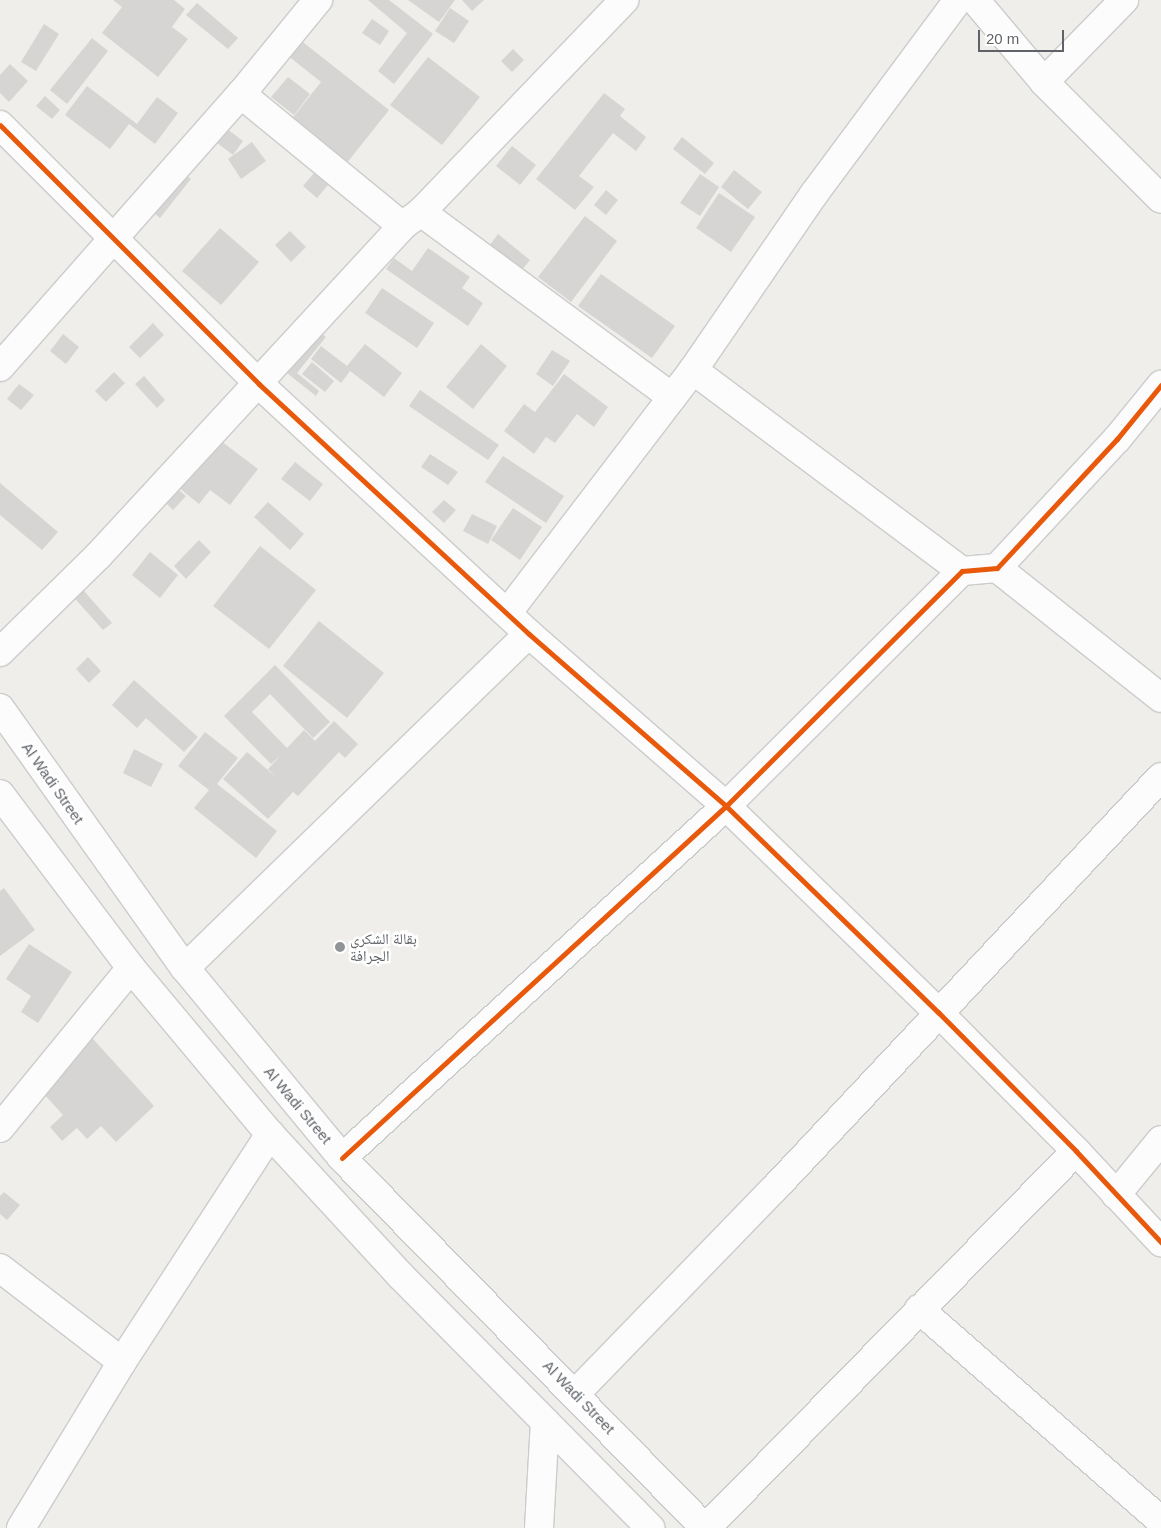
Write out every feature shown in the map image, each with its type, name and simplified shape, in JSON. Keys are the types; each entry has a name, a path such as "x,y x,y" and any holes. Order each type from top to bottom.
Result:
{"street":[{"path":"0,367 113,235 241,94 318,0"},
{"path":"0,652 98,556 411,219 624,0"},
{"path":"508,612 693,370 814,194 958,0"},
{"path":"975,0 1044,82 1161,199"},
{"path":"1044,82 1124,0"},
{"path":"241,94 411,219 672,397"},
{"path":"0,125 113,235 259,384 508,612 529,634 726,806 938,1012 1076,1151 1161,1242"},
{"path":"693,370 962,572"},
{"path":"342,1158 429,1074 726,806 962,572 997,568 1116,439 1161,385"},
{"path":"997,568 1161,698"},
{"path":"185,968 529,634"},
{"name":"Al Wadi Street","path":"0,708 185,968 342,1158 576,1393 705,1528"},
{"path":"576,1393 767,1196 938,1012 1161,778"},
{"path":"0,794 131,968 270,1134 400,1276 650,1528"},
{"path":"0,1128 131,968"},
{"path":"21,1528 122,1362 270,1134"},
{"path":"1116,1195 1161,1140"},
{"path":"705,1528 1076,1151"},
{"path":"0,1268 122,1362"},
{"path":"919,1309 1161,1521"},
{"path":"539,1528 545,1422"}],"building":[{"path":"113,0 174,0 185,9 172,27 188,39 158,77 102,33 122,7"},
{"path":"368,0 389,0 433,34 394,84 378,71 407,33"},
{"path":"408,0 455,0 439,22"},
{"path":"462,0 484,0 472,11"},
{"path":"197,3 238,38 228,49 186,15"},
{"path":"450,8 469,21 454,43 435,31"},
{"path":"372,19 389,31 380,45 362,33"},
{"path":"44,24 59,34 36,71 21,62"},
{"path":"92,38 108,51 67,104 50,90"},
{"path":"299,39 389,110 346,164 290,121 321,82 287,55"},
{"path":"513,49 524,60 512,72 501,61"},
{"path":"428,57 480,97 442,145 390,105"},
{"path":"10,64 28,81 9,102 0,93 0,75"},
{"path":"288,77 310,94 294,115 271,97"},
{"path":"87,86 137,124 157,97 178,113 155,144 129,124 110,149 65,115"},
{"path":"604,93 625,109 620,116 646,137 636,151 613,133 579,176 594,187 575,210 536,179"},
{"path":"45,96 60,110 52,119 36,106"},
{"path":"218,122 243,141 233,155 208,136"},
{"path":"682,137 714,163 705,174 673,149"},
{"path":"252,142 266,161 241,179 228,159"},
{"path":"512,146 536,165 520,185 496,166"},
{"path":"175,167 191,179 160,218 145,206"},
{"path":"734,170 762,192 748,209 721,187"},
{"path":"315,172 329,184 317,198 303,186"},
{"path":"700,174 719,187 700,216 680,203"},
{"path":"606,190 618,200 606,215 594,205"},
{"path":"719,193 755,217 731,252 696,228"},
{"path":"585,216 617,241 571,302 538,277"},
{"path":"220,228 259,262 221,305 182,271"},
{"path":"290,231 306,247 291,262 275,245"},
{"path":"498,234 530,260 521,271 490,245"},
{"path":"428,248 470,277 462,288 483,303 468,326 386,269 394,258 412,271"},
{"path":"601,274 675,326 652,358 578,306"},
{"path":"382,288 434,323 417,348 365,313"},
{"path":"153,323 164,335 140,358 129,347"},
{"path":"311,325 326,337 297,373 319,391 316,396 278,366"},
{"path":"63,334 79,347 66,364 50,351"},
{"path":"365,344 402,373 384,397 350,371 341,383 311,359 321,346 347,366"},
{"path":"481,344 507,366 473,409 446,387"},
{"path":"552,350 570,361 553,386 536,374"},
{"path":"312,362 334,381 325,392 302,374"},
{"path":"114,372 125,383 106,402 95,391"},
{"path":"564,374 608,407 594,427 577,414 555,443 546,437 534,454 504,431 524,404 535,412"},
{"path":"144,376 165,400 157,408 135,384"},
{"path":"19,384 34,395 21,410 7,399"},
{"path":"420,390 499,445 488,460 409,406"},
{"path":"221,441 258,469 230,505 210,490 199,504 178,487 203,454 207,458"},
{"path":"430,454 458,472 448,485 421,467"},
{"path":"503,456 564,496 546,523 485,482"},
{"path":"295,462 323,484 310,501 281,479"},
{"path":"0,483 58,532 42,550 0,515"},
{"path":"174,486 186,496 173,510 162,499"},
{"path":"444,500 456,510 444,523 432,512"},
{"path":"268,502 304,534 290,550 254,517"},
{"path":"513,508 542,527 520,560 491,540"},
{"path":"472,514 497,526 488,544 463,531"},
{"path":"199,540 211,552 186,579 174,566"},
{"path":"260,546 316,590 269,649 213,606"},
{"path":"150,552 178,575 160,598 132,575"},
{"path":"78,584 112,623 103,630 69,592"},
{"path":"319,621 384,673 347,718 283,666"},
{"path":"88,657 101,671 89,683 76,669"},
{"path":"275,665 330,722 313,738 270,694 252,712 287,748 304,730 315,741 334,721 358,744 345,758 339,752 298,796 293,792 268,819 223,779 247,752 277,778 268,769 281,755 271,764 224,716"},
{"path":"134,680 198,737 184,752 146,718 137,728 112,705"},
{"path":"205,732 238,758 217,784 277,831 256,858 194,808 209,790 178,766"},
{"path":"134,749 163,764 151,787 123,773"},
{"path":"4,888 35,930 0,956 0,891"},
{"path":"29,944 72,972 38,1023 21,1012 31,996 6,979"},
{"path":"83,1028 154,1106 116,1142 101,1126 87,1139 77,1128 62,1141 50,1127 63,1115 34,1083"},
{"path":"4,1192 20,1205 7,1220 0,1214 0,1196"}],"cycle path":[{"path":"0,125 259,384 529,634 726,806 938,1012 1076,1151 1161,1242"},
{"path":"342,1158 726,806 962,571 997,568 1117,439 1161,385"}],"place":[{"name":"بقالة الشكري الجرافة","path":"340,947"}]}
